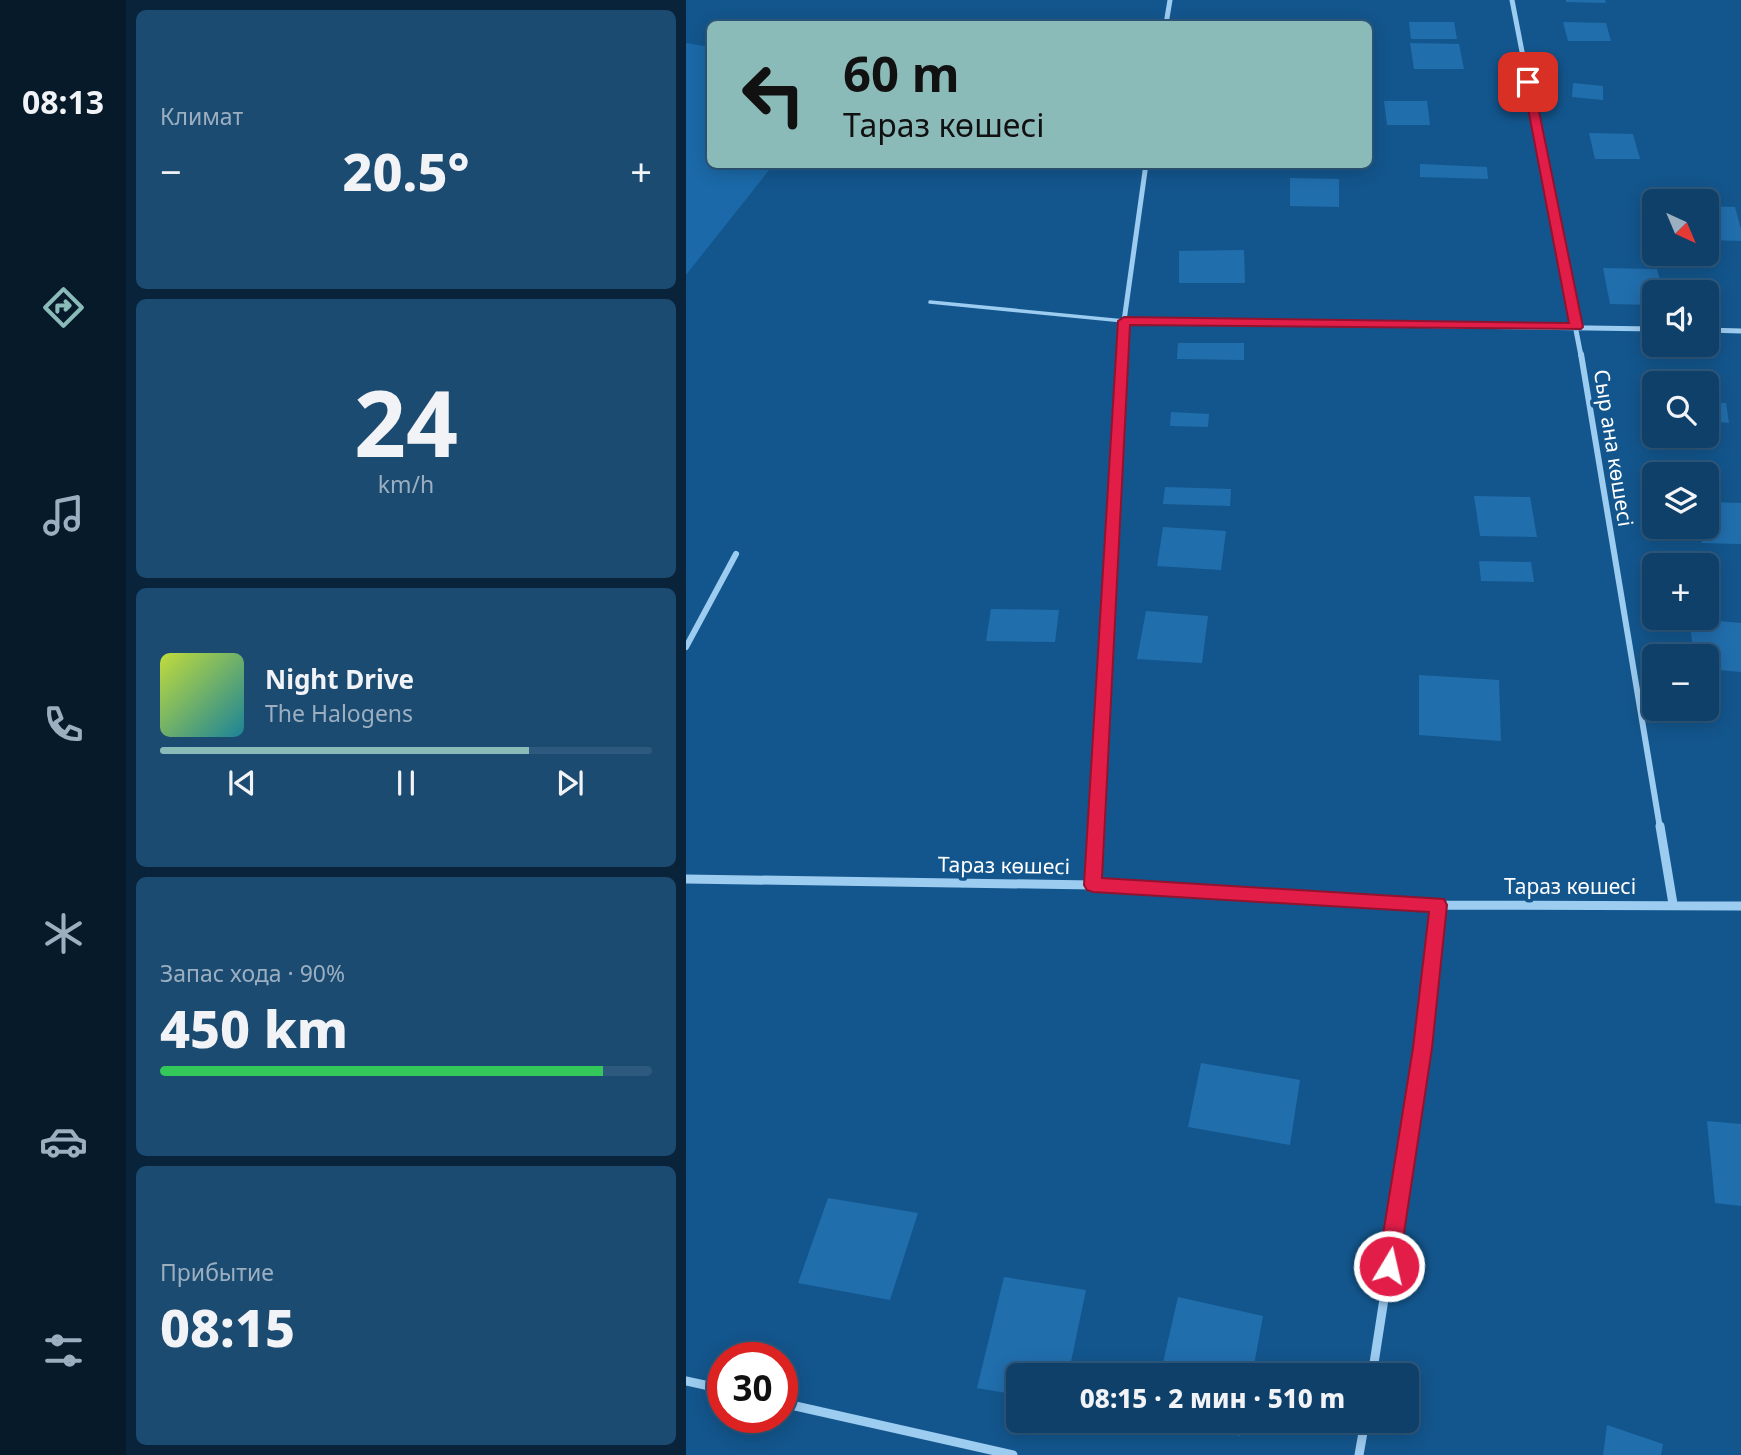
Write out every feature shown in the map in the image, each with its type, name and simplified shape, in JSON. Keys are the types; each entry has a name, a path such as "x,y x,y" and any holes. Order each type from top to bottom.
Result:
{"street":[{"path":"1166,21 1170,0"},
{"name":"Сыр ана көшесі","path":"1512,0 1576,327 1673,904"},
{"path":"1093,885 1124,321 1145,168"},
{"path":"1124,321 1642,329"},
{"path":"1719,330 1741,331"},
{"path":"686,647 736,554"},
{"name":"Тараз көшесі","path":"686,879 1093,885 1438,905 1741,906"},
{"path":"1374,1363 1423,1048 1438,905"},
{"path":"686,1381 707,1386"},
{"path":"798,1407 1013,1455"},
{"path":"1359,1455 1363,1433"}],"lane":[{"path":"930,303 1124,321"}],"shaded area":[{"path":"686,43 707,46 707,168 771,168 686,275"}],"building":[{"path":"1605,0 1606,3 1566,2"},
{"path":"1206,20 1245,20 1245,21"},
{"path":"1409,22 1454,22 1457,39 1411,39"},
{"path":"1563,22 1606,23 1611,41 1568,41"},
{"path":"1410,43 1459,44 1464,69 1414,69"},
{"path":"1573,83 1603,86 1603,100 1572,97"},
{"path":"1384,101 1427,101 1430,125 1387,125"},
{"path":"1589,133 1633,134 1640,159 1595,159"},
{"path":"1420,164 1487,167 1488,179 1420,177"},
{"path":"1290,178 1339,179 1339,207 1290,206"},
{"path":"1719,206 1735,207 1741,241 1719,240"},
{"path":"1244,250 1245,283 1179,283 1179,251"},
{"path":"1603,268 1657,269 1660,280 1642,280 1642,305 1610,304"},
{"path":"1178,343 1244,343 1244,360 1177,359"},
{"path":"1719,403 1726,403 1729,423 1719,422"},
{"path":"1171,412 1209,414 1208,427 1170,426"},
{"path":"1165,487 1231,489 1230,506 1163,504"},
{"path":"1474,496 1530,497 1537,537 1480,536"},
{"path":"1719,502 1741,503 1741,544 1702,543 1701,539 1719,539"},
{"path":"1163,527 1226,531 1221,570 1157,566"},
{"path":"1479,561 1531,562 1534,582 1481,581"},
{"path":"991,609 1059,610 1055,642 986,641"},
{"path":"1146,611 1208,616 1202,663 1137,659"},
{"path":"1719,621 1741,623 1741,672 1719,670 1719,644 1692,644 1691,630 1719,630"},
{"path":"1419,675 1499,680 1501,741 1419,735"},
{"path":"1201,1063 1300,1080 1290,1145 1188,1127"},
{"path":"1707,1121 1741,1124 1741,1206 1715,1203"},
{"path":"828,1198 918,1213 890,1300 798,1283"},
{"path":"1004,1277 1086,1290 1071,1363 1006,1363 1006,1393 977,1388"},
{"path":"1178,1297 1263,1316 1254,1363 1163,1363"},
{"path":"1607,1425 1663,1444 1661,1455 1603,1455"}],"route":[{"path":"1389,1266 1423,1048 1438,905 1093,885 1124,321 1576,327 1528,82"}]}
